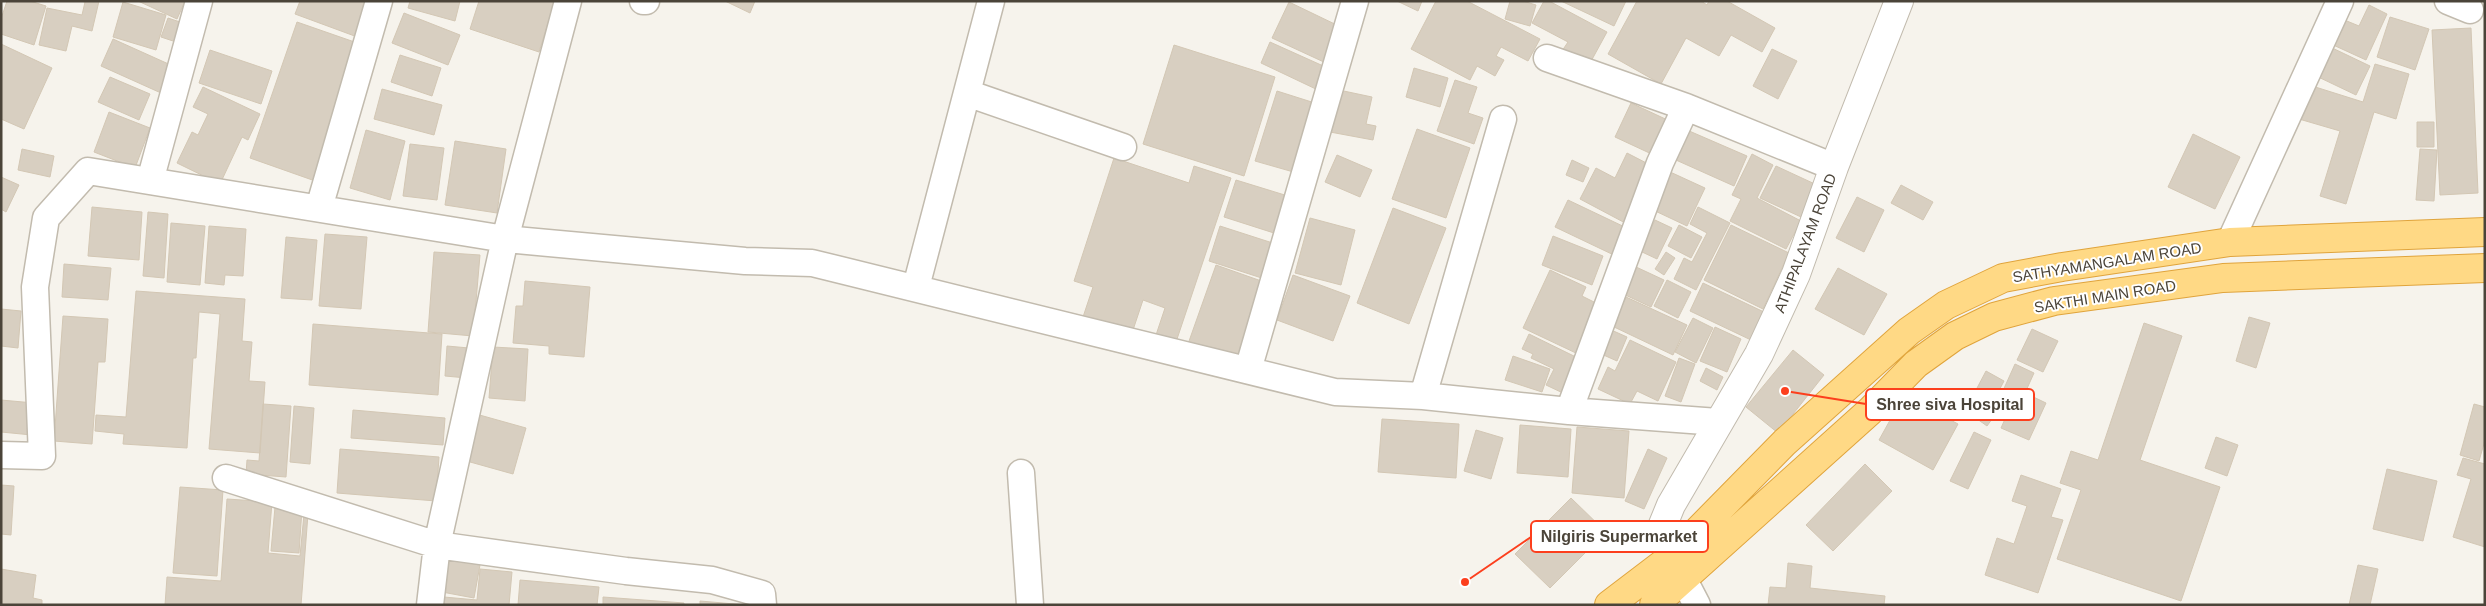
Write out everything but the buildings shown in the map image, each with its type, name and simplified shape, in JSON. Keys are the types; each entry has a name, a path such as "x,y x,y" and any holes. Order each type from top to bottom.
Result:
{"highway":[{"name":"SATHYAMANGALAM ROAD","path":"1609,605 1678,568 1785,442 1909,331 1946,305 2003,278 2062,267 2230,242 2485,232"},
{"name":"SAKTHI MAIN ROAD","path":"1654,605 1678,568 1870,411 1916,364 1955,336 1994,317 2054,301 2224,278 2485,268"}],"street":[{"path":"150,181 199,1"},
{"path":"319,208 379,1"},
{"path":"430,605 437,545 505,239 568,1"},
{"path":"916,286 991,1"},
{"path":"1248,370 1355,1"},
{"name":"ATHIPALAYAM ROAD","path":"1678,568 1662,528 1671,505 1759,354 1796,274 1834,168 1899,1"},
{"path":"2230,242 2340,1"},
{"path":"1547,58 1686,107 1834,168"},
{"path":"967,93 1122,147"},
{"path":"1569,411 1660,163 1686,107"},
{"path":"1423,396 1503,119"},
{"path":"1,455 42,456 35,287 46,218 88,171 505,239 745,260 812,263 916,286 1335,392 1423,396 1569,411 1718,422"},
{"path":"1021,472 1030,605"},
{"path":"226,478 437,545 626,571 712,580 762,594 763,605"},
{"path":"1678,568 1697,605"}],"place":[{"name":"Shree siva Hospital","path":"1785,391"},
{"name":"Nilgiris Supermarket","path":"1465,582"}]}
